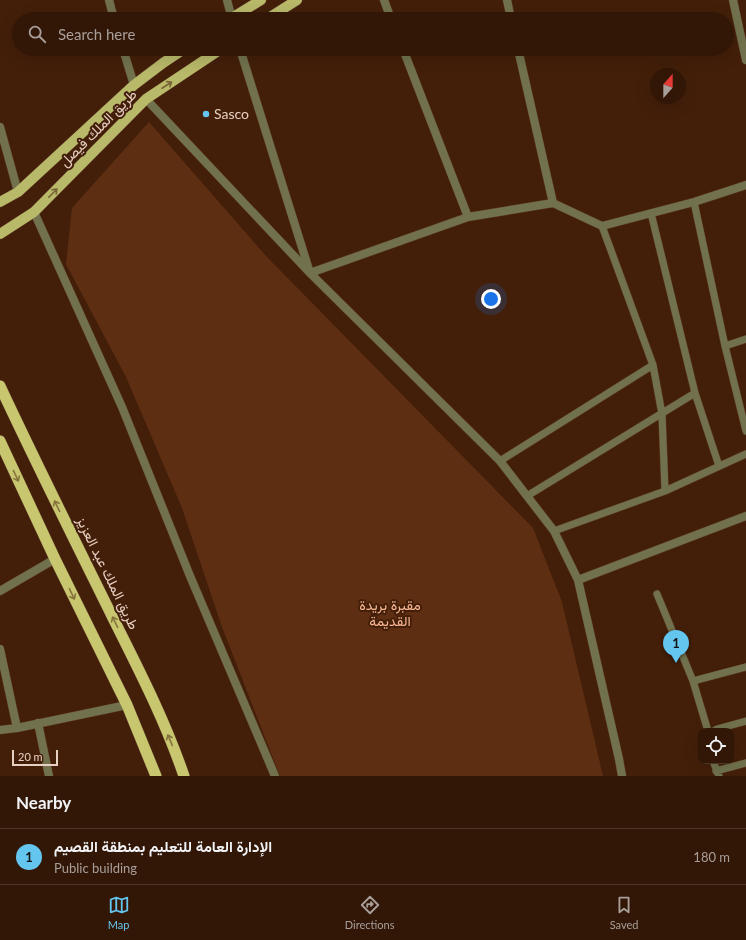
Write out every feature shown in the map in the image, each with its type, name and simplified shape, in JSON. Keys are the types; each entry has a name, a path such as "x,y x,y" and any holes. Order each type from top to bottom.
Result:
{"highway":[{"name":"طريق الملك عبد العزيز","path":"0,386 156,706 184,776"},
{"path":"0,441 55,559 127,705 156,776"}],"main road":[{"path":"242,12 261,0"},
{"path":"278,12 297,0"},
{"name":"طريق الملك فيصل","path":"0,202 18,192 134,85 174,56"},
{"name":"طريق الملك فيصل","path":"0,234 34,212 146,99 210,56"}],"street":[{"path":"109,0 112,12"},
{"path":"227,0 230,12"},
{"path":"384,0 388,12"},
{"path":"507,0 510,12"},
{"path":"733,0 746,60"},
{"path":"125,56 134,85"},
{"path":"242,56 310,272"},
{"path":"406,56 468,217"},
{"path":"520,56 553,203"},
{"path":"146,99 310,272 500,461 554,531 578,580 622,776"},
{"path":"0,126 18,192"},
{"path":"310,272 468,217 553,203 602,226 694,202 746,185"},
{"path":"34,212 122,407 190,576 275,776"},
{"path":"578,580 746,516"},
{"path":"0,591 55,559"},
{"path":"0,648 17,728"},
{"path":"0,730 17,728 127,705"},
{"path":"38,723 49,776"}],"lane":[{"path":"694,202 725,346 746,431"},
{"path":"651,213 695,393 719,466"},
{"path":"602,226 653,365 662,414 665,491"},
{"path":"725,346 746,339"},
{"path":"500,461 653,365"},
{"path":"527,496 695,393"},
{"path":"554,531 665,491 746,454"},
{"path":"657,594 693,681 707,728"},
{"path":"693,681 746,667"},
{"path":"721,728 746,721"},
{"path":"718,773 746,763"}],"green space":[{"name":"مقبرة بريدة القديمة","path":"149,122 266,256 533,528 562,602 603,776 280,776 222,627 182,508 126,377 66,264 72,208"}],"place":[{"name":"Sasco","path":"206,114"},
{"name":"الإدارة العامة للتعليم بمنطقة القصيم","path":"676,663"}]}
